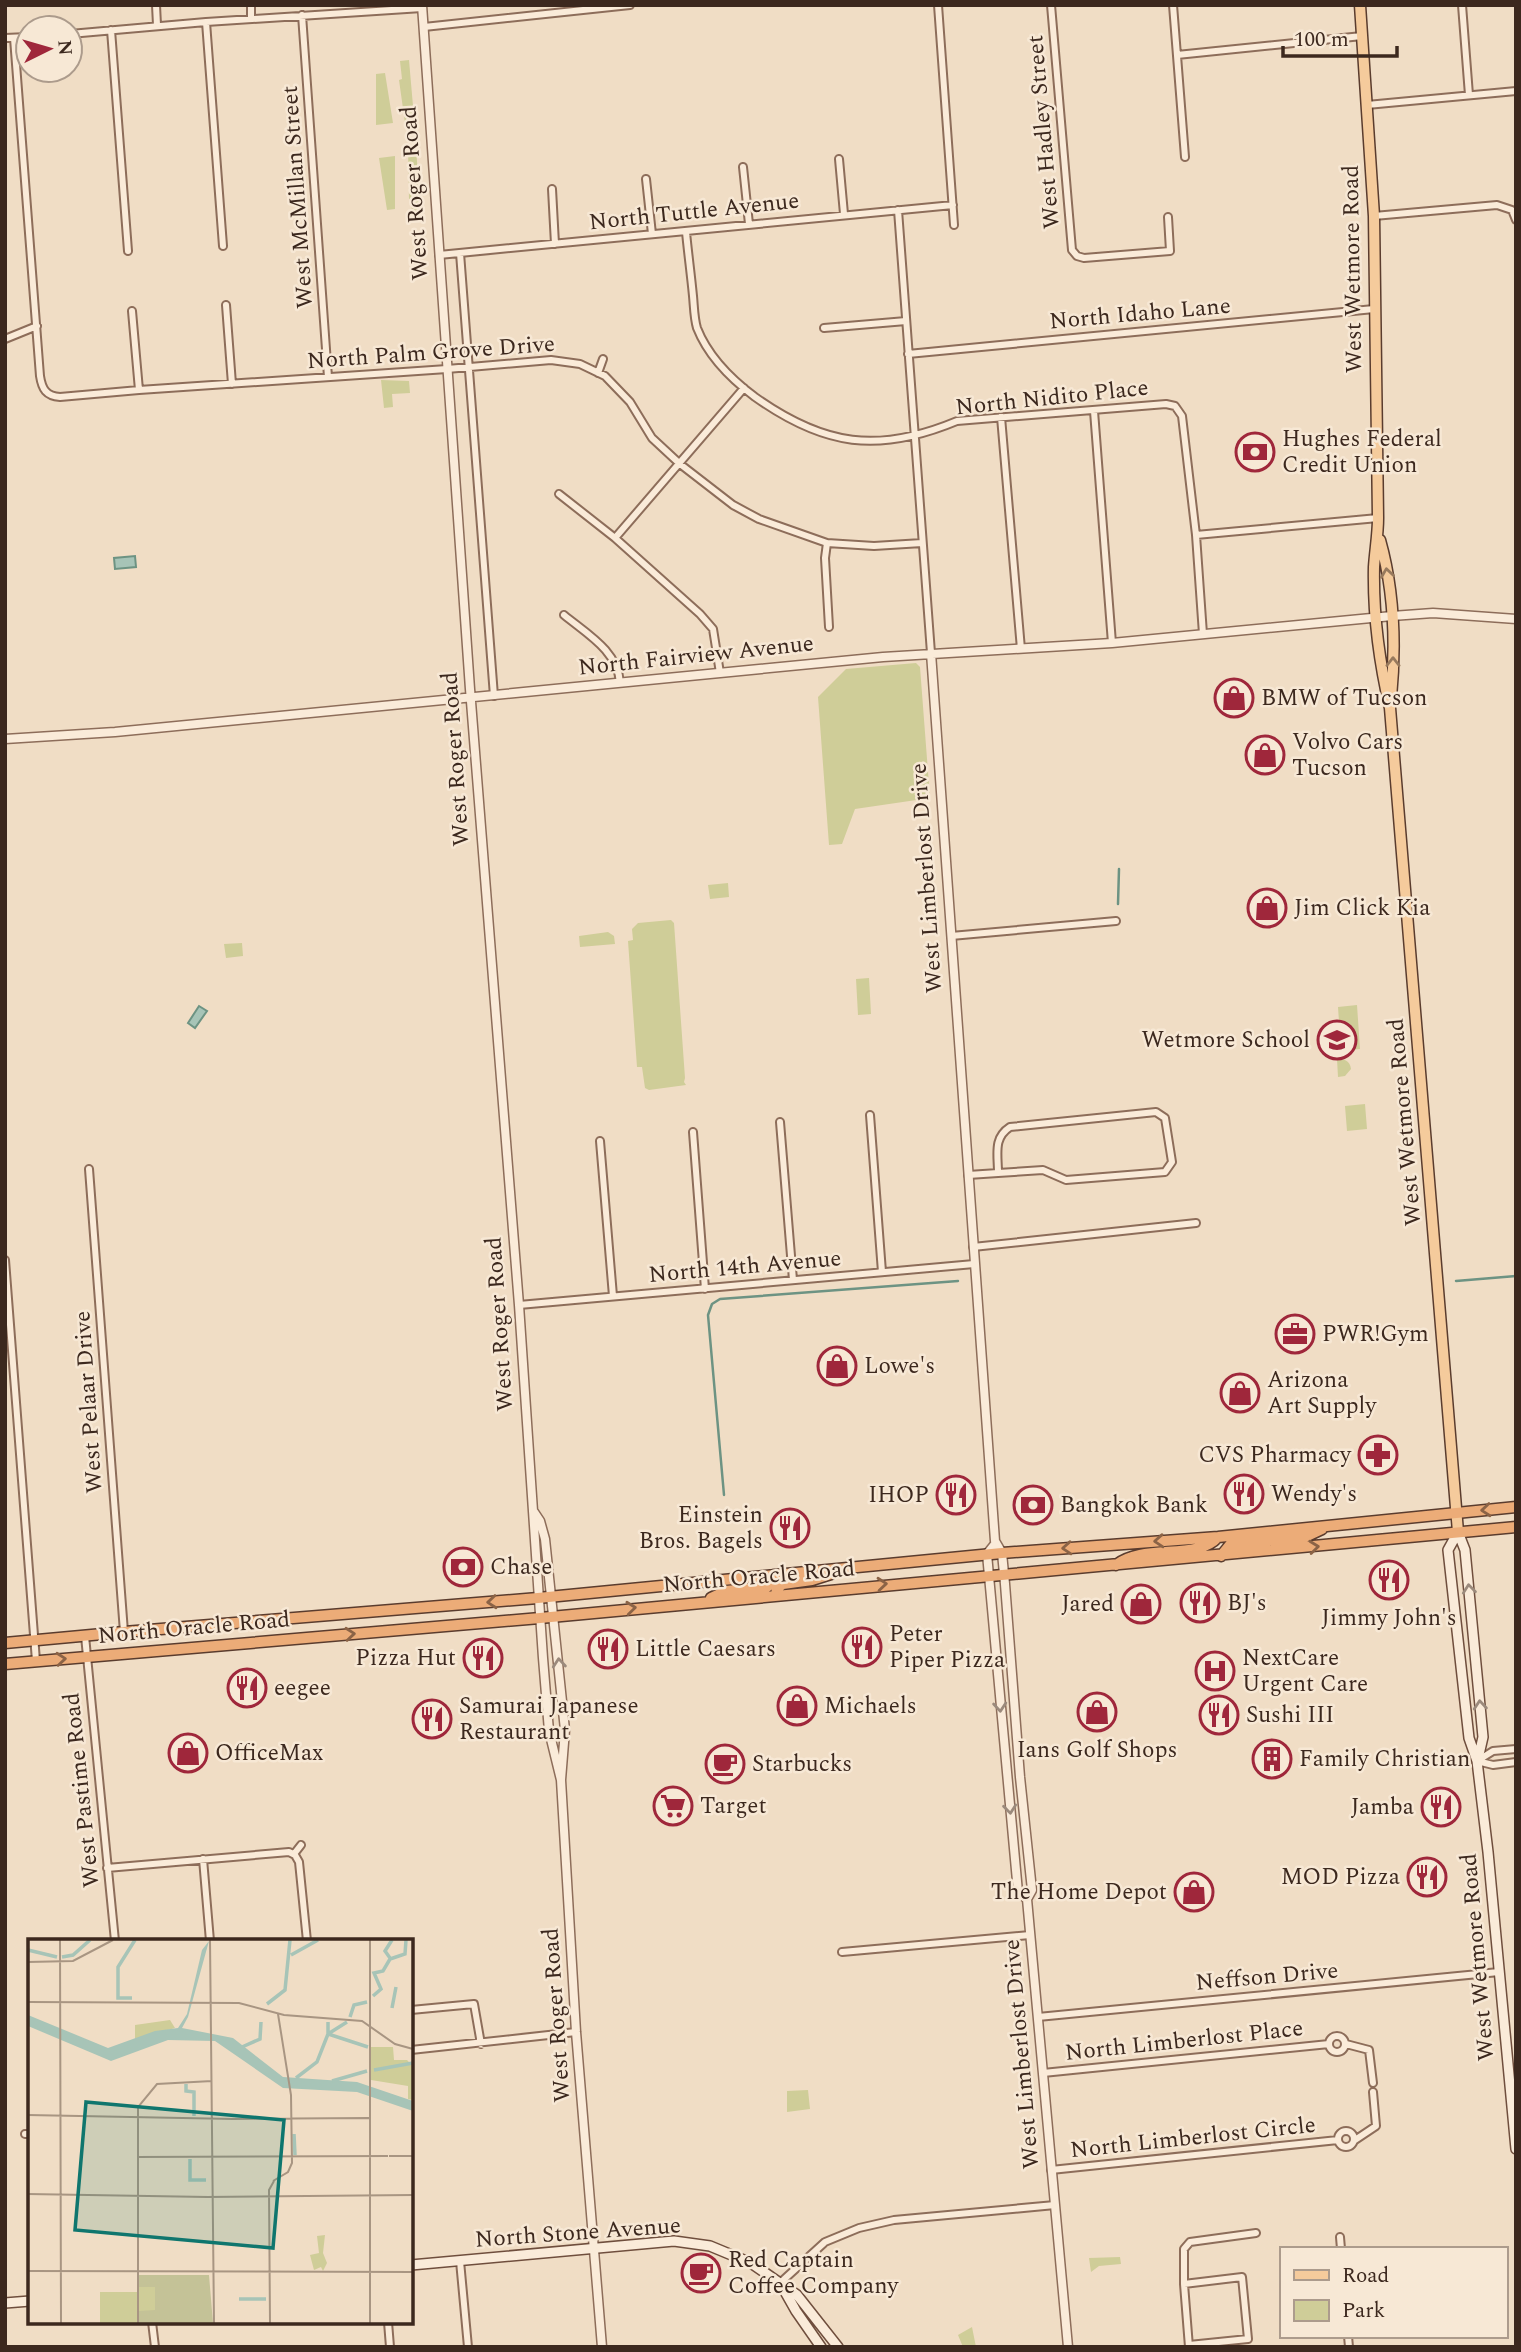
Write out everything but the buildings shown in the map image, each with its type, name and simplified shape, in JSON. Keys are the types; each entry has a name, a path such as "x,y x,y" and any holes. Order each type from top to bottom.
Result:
{"highway":[{"name":"North Oracle Road","path":"5,1643 552,1597 1002,1553 1218,1537 1516,1507"},
{"path":"1221,1556 1230,1545 1305,1537 1329,1526"},
{"name":"North Oracle Road","path":"5,1664 540,1618 1516,1527"},
{"path":"1116,1565 1128,1556 1207,1547 1218,1537"},
{"path":"776,1595 777,1588 783,1584 812,1580 848,1568"},
{"path":"705,1601 726,1591 768,1587 774,1575"},
{"path":"313,1617 314,1637"}],"main road":[{"name":"West Wetmore Road","path":"1360,5 1374,216 1378,518 1374,565 1376,617 1380,668 1390,708 1456,1514 1458,1532 1465,1550 1483,1737 1477,1761"},
{"name":"West Wetmore Road","path":"1378,532 1388,568 1392,616 1394,666 1390,708"},
{"name":"West Wetmore Road","path":"1458,1532 1448,1550 1469,1738 1477,1761 1514,2107 1516,2150"},
{"name":"North Stone Avenue","path":"413,2265 674,2241 710,2246 751,2263 797,2295 838,2347"},
{"name":"North Stone Avenue","path":"780,2283 821,2347"},
{"path":"5,2303 28,2301"}],"street":[{"path":"156,5 157,25"},
{"path":"251,5 251,19"},
{"path":"424,27 628,5"},
{"path":"939,5 954,225"},
{"name":"West Hadley Street","path":"1051,5 1070,245 1075,254 1084,258 1171,251 1168,217"},
{"path":"1173,5 1185,156"},
{"path":"1462,5 1469,96"},
{"path":"84,33 422,7"},
{"name":"West Roger Road","path":"422,7 470,698 519,1305 538,1598 550,1731 561,1780"},
{"name":"West McMillan Street","path":"302,15 328,377"},
{"path":"206,22 223,246"},
{"path":"111,30 128,251"},
{"path":"1177,55 1362,36"},
{"path":"19,84 41,383 47,393 41,402"},
{"path":"1367,105 1516,91"},
{"path":"839,159 844,214"},
{"path":"743,167 749,224"},
{"path":"646,179 652,234"},
{"path":"552,189 555,244"},
{"name":"North Tuttle Avenue","path":"439,255 953,205"},
{"path":"1374,216 1497,205 1514,208 1516,220"},
{"name":"West Limberlost Drive","path":"898,210 995,1544"},
{"name":"North Nidito Place","path":"686,232 696,325 707,350 744,388 778,413 802,426 830,436 860,441 904,438 936,430 957,421 1166,404 1175,406 1182,416 1196,535"},
{"name":"West Roger Road","path":"460,253 494,696"},
{"path":"226,304 232,384"},
{"name":"North Idaho Lane","path":"908,354 1374,309"},
{"path":"132,311 139,390"},
{"path":"824,328 906,321"},
{"path":"5,339 37,326"},
{"path":"597,373 603,359"},
{"name":"North Palm Grove Drive","path":"47,393 60,397 551,360 580,364 605,376 630,402 652,438 733,506 759,519 827,543 922,543"},
{"path":"615,538 744,388"},
{"path":"1094,411 1112,643"},
{"path":"1001,417 1021,649"},
{"path":"559,494 615,538 713,629 720,673"},
{"path":"1203,634 1196,535 1378,518"},
{"path":"827,543 825,558 829,626"},
{"name":"North Fairview Avenue","path":"5,739 115,732 931,653 1112,643 1433,612 1516,619"},
{"path":"564,615 614,659 621,683"},
{"path":"951,936 1116,921"},
{"path":"968,1175 1044,1170 1066,1180 1165,1172 1172,1162 1166,1118 1156,1112 1010,1127 1002,1132 999,1139 998,1173"},
{"path":"870,1115 882,1272"},
{"path":"780,1122 793,1280"},
{"path":"693,1132 705,1289"},
{"path":"600,1140 613,1296"},
{"name":"West Pelaar Drive","path":"89,1169 124,1632"},
{"path":"973,1247 1196,1223"},
{"path":"5,1260 36,1661"},
{"name":"North 14th Avenue","path":"519,1305 974,1264"},
{"name":"West Roger Road","path":"533,1510 540,1521 545,1539 565,1730 561,1780 576,2032 602,2347"},
{"path":"987,1555 995,1544 1002,1553"},
{"name":"West Limberlost Drive","path":"1002,1553 1032,1891 1027,1899 1030,1935 1069,2347"},
{"name":"West Limberlost Drive","path":"987,1555 1018,1892 1027,1899"},
{"name":"West Pastime Road","path":"85,1636 115,1939"},
{"path":"1003,1741 1011,1749 1018,1751"},
{"path":"1477,1761 1493,1751 1516,1749"},
{"path":"1477,1761 1493,1765 1516,1762"},
{"path":"1013,1837 1021,1840 1027,1847"},
{"path":"294,1855 301,1845"},
{"path":"107,1868 281,1851 294,1855 299,1865 307,1939"},
{"path":"203,1859 210,1939"},
{"path":"842,1952 1030,1935"},
{"name":"Neffson Drive","path":"1038,2017 1499,1972"},
{"path":"413,2010 474,2004 481,2043"},
{"path":"413,2050 576,2032"},
{"path":"1338,2035 1343,2037 1346,2044 1344,2049 1338,2052 1333,2051 1329,2044 1333,2037 1338,2035"},
{"name":"North Limberlost Place","path":"1043,2073 1329,2044"},
{"path":"1346,2044 1369,2050 1373,2083"},
{"path":"1354,2140 1376,2126 1373,2092"},
{"name":"North Limberlost Circle","path":"1346,2131 1351,2132 1354,2140 1352,2145 1345,2148 1338,2140 1341,2133 1346,2131"},
{"name":"North Limberlost Circle","path":"1051,2170 1338,2140"},
{"path":"780,2283 825,2242 859,2228 894,2220 1055,2205"},
{"path":"1184,2284 1242,2277 1248,2339 1189,2346 1184,2284 1184,2249 1190,2242 1256,2233"},
{"path":"1340,2237 1341,2247"},
{"path":"460,2260 468,2347"},
{"path":"152,2324 155,2347"},
{"path":"388,2324 390,2347"}],"green space":[{"path":"409,60 415,129 406,130 399,80 402,79 400,61"},
{"path":"385,73 393,123 376,125 376,74"},
{"path":"408,147 416,147 421,218 412,218"},
{"path":"395,156 395,209 387,210 379,158"},
{"path":"381,380 409,381 410,393 392,394 393,407 384,408"},
{"path":"916,663 920,667 930,798 855,809 842,844 829,845 818,697 846,669"},
{"path":"728,883 729,897 710,899 708,885"},
{"path":"671,920 674,923 686,1085 649,1090 645,1088 642,1067 637,1067 628,941 633,940 632,929 638,923"},
{"path":"608,932 614,936 615,944 580,947 579,936"},
{"path":"242,943 243,956 226,958 224,944"},
{"path":"869,978 871,1014 858,1015 856,979"},
{"path":"1357,1005 1360,1049 1341,1051 1338,1007"},
{"path":"1337,1059 1349,1064 1351,1069 1345,1076 1338,1077"},
{"path":"1365,1104 1367,1129 1347,1131 1345,1106"},
{"path":"808,2090 810,2109 787,2112 787,2091"},
{"path":"1120,2257 1121,2264 1099,2266 1091,2272 1089,2258"},
{"path":"972,2327 976,2347 963,2347 958,2335"}],"shaded area":[{"path":"135,556 136,567 115,569 114,558"},
{"path":"199,1006 207,1011 195,1028 188,1023"}],"waterway":[{"path":"1118,904 1119,869"},
{"path":"1456,1281 1516,1276"},
{"path":"724,1495 708,1315 712,1304 720,1299 958,1281"}],"place":[{"name":"Hughes Federal Credit Union","path":"1255,452"},
{"name":"BMW of Tucson","path":"1234,698"},
{"name":"Volvo Cars Tucson","path":"1265,755"},
{"name":"Jim Click Kia","path":"1267,908"},
{"name":"Wetmore School","path":"1337,1040"},
{"name":"PWR!Gym","path":"1295,1334"},
{"name":"Lowe's","path":"837,1366"},
{"name":"Arizona Art Supply","path":"1240,1393"},
{"name":"CVS Pharmacy","path":"1378,1455"},
{"name":"Wendy's","path":"1244,1494"},
{"name":"IHOP","path":"956,1495"},
{"name":"Bangkok Bank","path":"1033,1505"},
{"name":"Einstein Bros. Bagels","path":"790,1528"},
{"name":"Chase","path":"463,1567"},
{"name":"Jimmy John's","path":"1389,1580"},
{"name":"BJ's","path":"1200,1603"},
{"name":"Jared","path":"1141,1604"},
{"name":"Peter Piper Pizza","path":"862,1647"},
{"name":"Little Caesars","path":"608,1649"},
{"name":"Pizza Hut","path":"483,1658"},
{"name":"NextCare Urgent Care","path":"1215,1671"},
{"name":"eegee","path":"247,1688"},
{"name":"Michaels","path":"797,1706"},
{"name":"Ians Golf Shops","path":"1097,1712"},
{"name":"Sushi III","path":"1219,1715"},
{"name":"Samurai Japanese Restaurant","path":"432,1719"},
{"name":"OfficeMax","path":"188,1753"},
{"name":"Family Christian","path":"1272,1759"},
{"name":"Starbucks","path":"725,1764"},
{"name":"Target","path":"673,1806"},
{"name":"Jamba","path":"1441,1807"},
{"name":"MOD Pizza","path":"1427,1877"},
{"name":"The Home Depot","path":"1194,1892"},
{"name":"Red Captain Coffee Company","path":"701,2273"}]}
